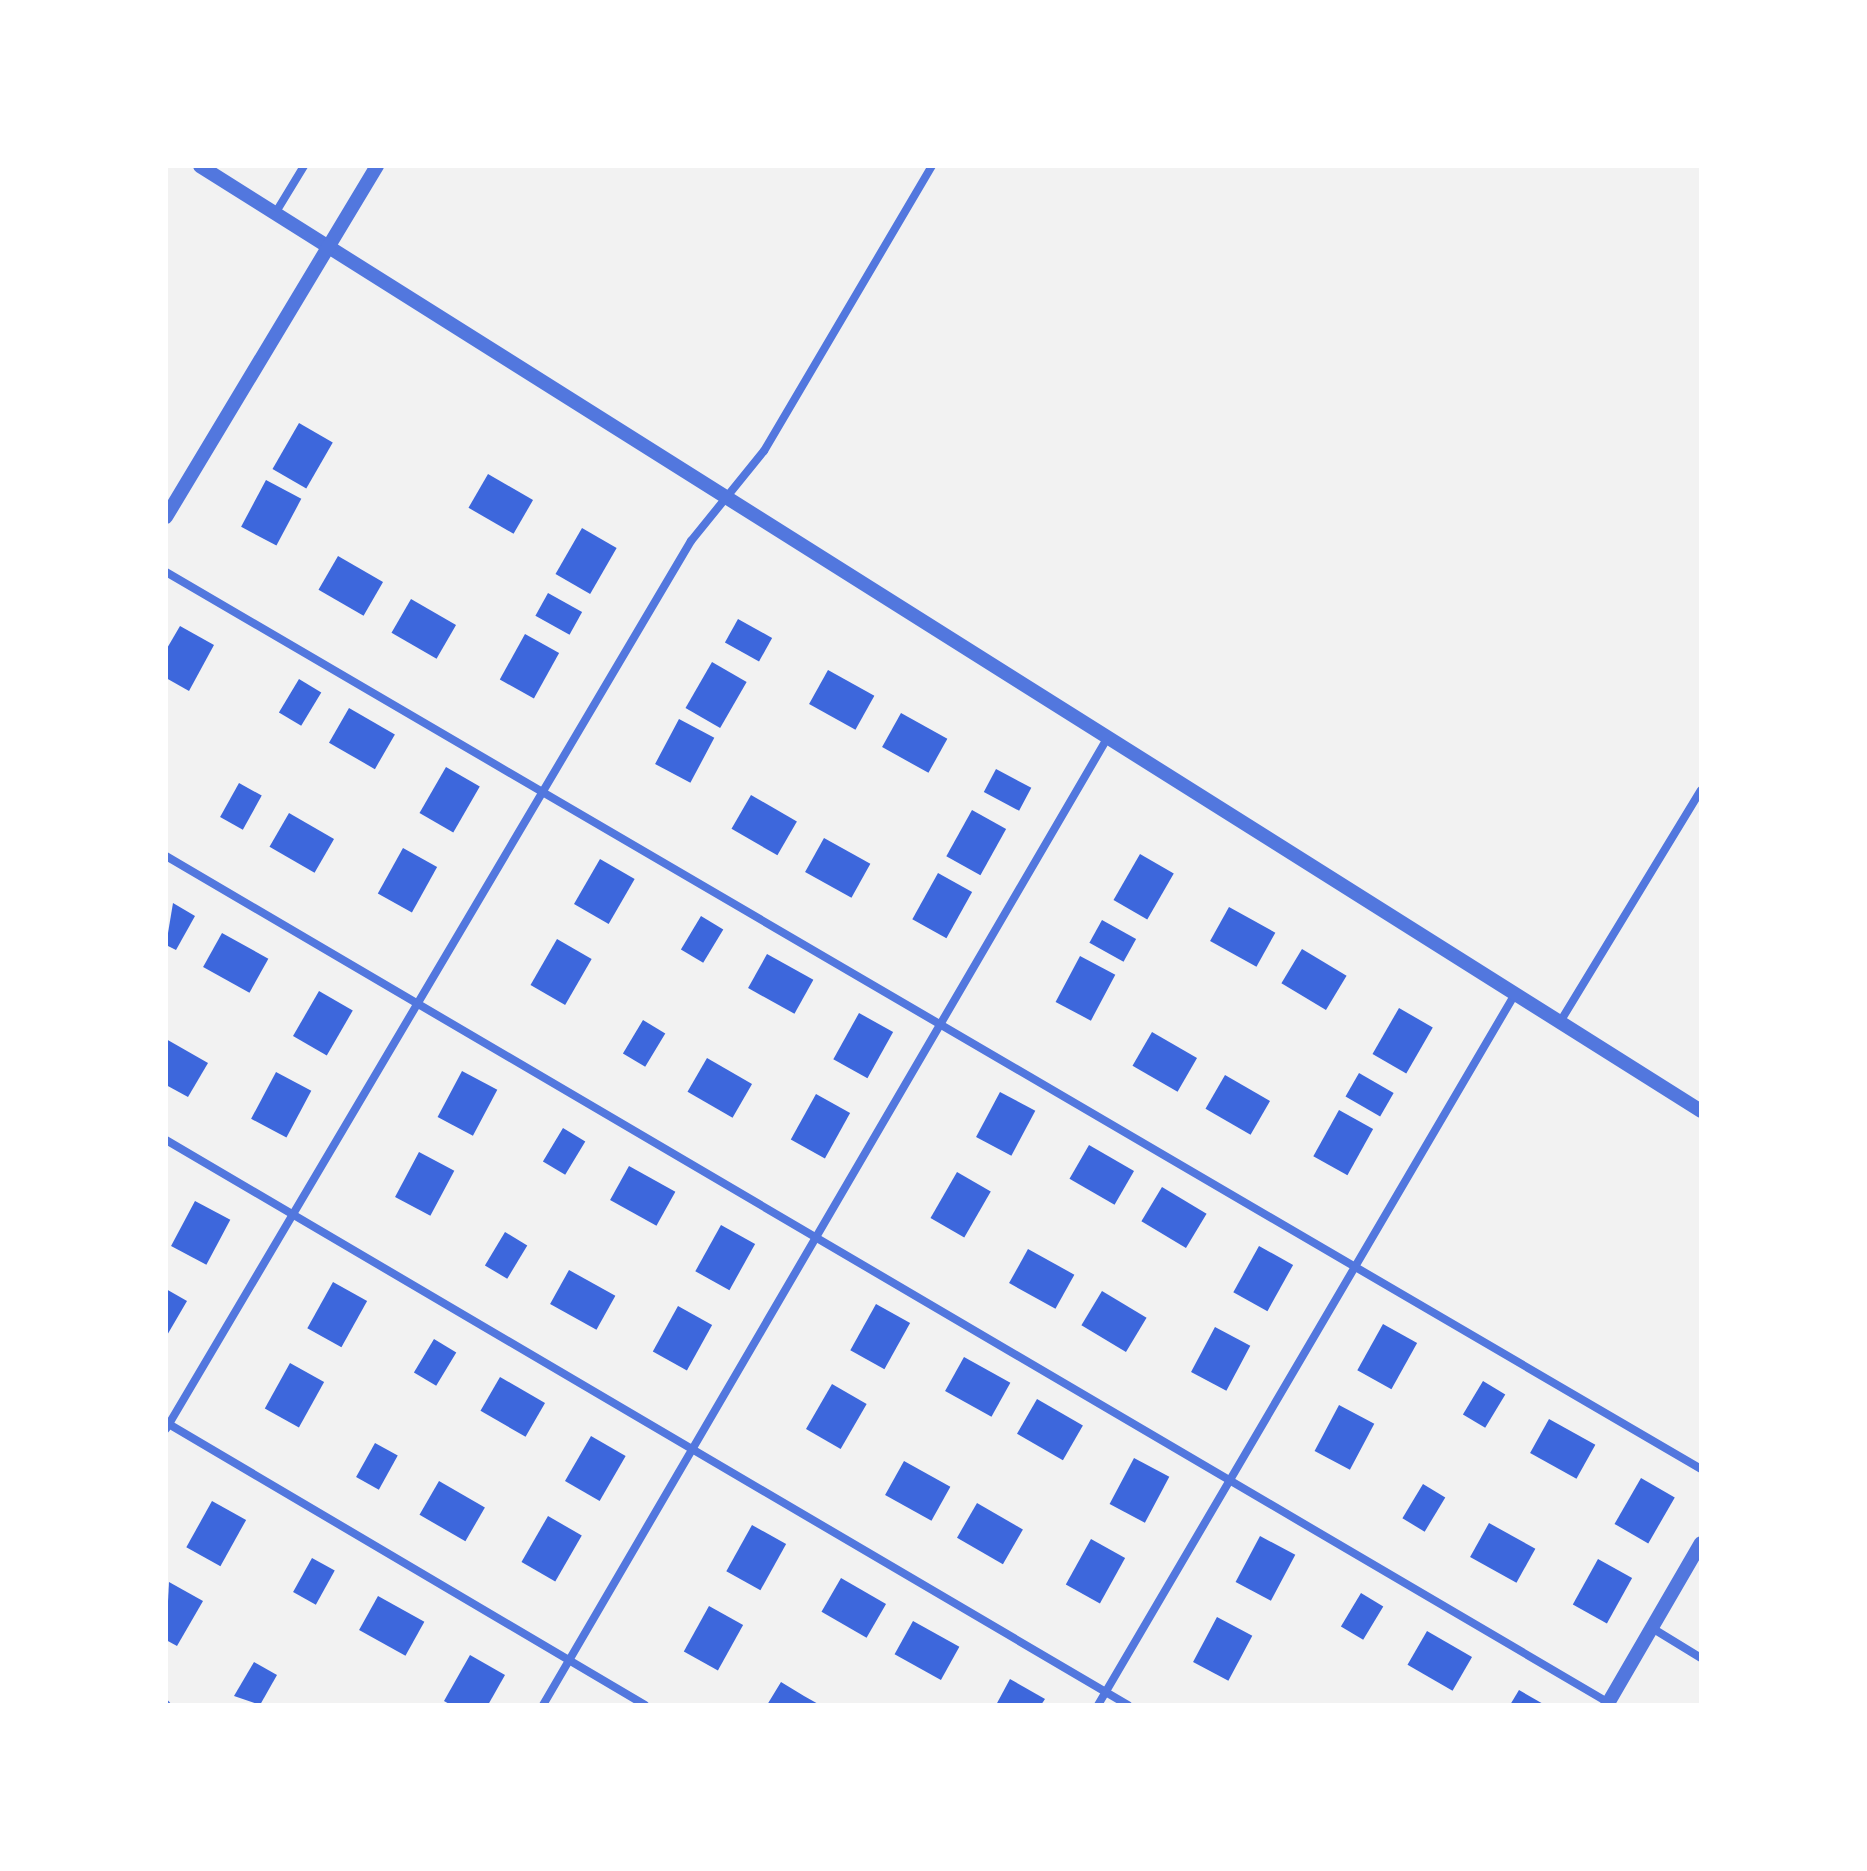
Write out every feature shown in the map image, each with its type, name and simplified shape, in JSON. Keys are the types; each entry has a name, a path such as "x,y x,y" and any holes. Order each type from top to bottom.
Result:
{"street":[{"path":"200,166 1701,1111"},
{"path":"276,212 304,166"},
{"path":"166,517 377,166"},
{"path":"645,1705 167,1425 691,541 764,451 932,166"},
{"path":"166,572 1701,1469"},
{"path":"543,1705 1108,737"},
{"path":"1560,1022 1701,790"},
{"path":"166,856 1608,1704 1701,1543"},
{"path":"1098,1705 1515,994"},
{"path":"166,1140 1128,1705"},
{"path":"1652,1628 1701,1658"}],"building":[{"path":"299,423 333,442 306,488 272,469"},
{"path":"488,474 533,500 514,534 468,508"},
{"path":"266,480 301,499 276,546 241,527"},
{"path":"582,528 617,548 590,594 556,574"},
{"path":"338,556 383,582 364,616 318,590"},
{"path":"548,593 582,612 570,635 535,616"},
{"path":"411,599 456,625 437,659 392,633"},
{"path":"738,619 772,638 759,662 725,643"},
{"path":"180,626 214,645 189,691 166,678 166,650"},
{"path":"525,634 559,653 534,698 500,679"},
{"path":"712,662 747,682 720,728 686,708"},
{"path":"828,670 874,696 855,730 809,704"},
{"path":"299,679 321,692 301,726 279,712"},
{"path":"349,708 395,734 375,769 329,743"},
{"path":"901,713 947,739 928,773 882,747"},
{"path":"679,719 714,738 690,783 655,764"},
{"path":"446,767 480,786 453,832 420,813"},
{"path":"996,769 1031,788 1019,811 984,792"},
{"path":"239,783 262,796 243,830 220,817"},
{"path":"751,795 797,822 777,855 732,829"},
{"path":"972,810 1006,829 980,875 946,856"},
{"path":"289,813 334,839 315,873 270,847"},
{"path":"824,838 870,864 851,898 805,872"},
{"path":"403,848 437,867 412,912 378,893"},
{"path":"1140,854 1174,874 1147,919 1114,900"},
{"path":"600,859 635,879 609,924 574,904"},
{"path":"938,873 972,892 946,938 912,919"},
{"path":"173,903 195,916 176,950 166,945"},
{"path":"1229,907 1275,933 1256,967 1210,941"},
{"path":"701,916 723,929 703,963 681,949"},
{"path":"1102,920 1136,939 1124,962 1089,943"},
{"path":"222,933 268,959 249,993 203,967"},
{"path":"557,939 592,959 565,1005 530,985"},
{"path":"1302,949 1347,976 1326,1010 1281,983"},
{"path":"767,954 813,980 794,1014 748,988"},
{"path":"1080,956 1115,975 1091,1021 1056,1002"},
{"path":"319,991 353,1010 327,1056 293,1036"},
{"path":"1399,1008 1433,1028 1406,1073 1372,1054"},
{"path":"859,1013 893,1032 867,1078 833,1059"},
{"path":"643,1020 665,1033 645,1067 623,1053"},
{"path":"1152,1032 1197,1058 1178,1092 1132,1066"},
{"path":"166,1039 208,1063 188,1097 166,1085"},
{"path":"707,1058 752,1084 733,1118 688,1092"},
{"path":"462,1071 497,1090 473,1136 438,1117"},
{"path":"276,1072 311,1091 286,1138 251,1119"},
{"path":"1359,1073 1394,1093 1380,1116 1346,1096"},
{"path":"1225,1075 1270,1101 1251,1135 1206,1109"},
{"path":"1000,1092 1035,1111 1011,1156 976,1137"},
{"path":"816,1094 850,1113 825,1158 791,1139"},
{"path":"1339,1110 1373,1129 1347,1175 1313,1156"},
{"path":"563,1128 585,1141 565,1175 543,1161"},
{"path":"1089,1145 1134,1171 1115,1205 1070,1179"},
{"path":"419,1152 454,1171 430,1216 395,1197"},
{"path":"629,1166 675,1192 656,1226 610,1200"},
{"path":"957,1172 991,1192 964,1237 930,1218"},
{"path":"1162,1187 1207,1214 1186,1248 1141,1221"},
{"path":"195,1201 230,1220 206,1265 171,1246"},
{"path":"721,1225 755,1244 729,1290 695,1271"},
{"path":"505,1232 527,1245 507,1279 485,1265"},
{"path":"1259,1246 1293,1265 1267,1311 1233,1292"},
{"path":"1028,1249 1074,1275 1055,1309 1009,1283"},
{"path":"569,1270 615,1296 596,1330 550,1304"},
{"path":"333,1282 367,1301 341,1347 307,1328"},
{"path":"166,1289 187,1301 166,1337"},
{"path":"1102,1291 1147,1318 1126,1352 1081,1325"},
{"path":"876,1304 910,1323 884,1369 850,1350"},
{"path":"678,1306 712,1325 687,1370 653,1351"},
{"path":"1383,1324 1417,1343 1391,1389 1357,1370"},
{"path":"1215,1327 1250,1346 1226,1391 1191,1372"},
{"path":"434,1339 456,1352 436,1386 414,1372"},
{"path":"964,1357 1010,1383 991,1417 945,1391"},
{"path":"290,1363 324,1382 299,1427 265,1408"},
{"path":"500,1377 545,1403 526,1437 481,1411"},
{"path":"1483,1381 1505,1394 1485,1428 1463,1414"},
{"path":"832,1384 867,1404 841,1449 806,1429"},
{"path":"1037,1399 1083,1426 1063,1460 1017,1434"},
{"path":"1339,1405 1374,1424 1350,1470 1315,1451"},
{"path":"1549,1419 1595,1445 1576,1479 1530,1453"},
{"path":"591,1436 626,1456 600,1501 565,1481"},
{"path":"375,1443 398,1456 379,1490 356,1477"},
{"path":"1134,1458 1169,1477 1145,1523 1110,1504"},
{"path":"904,1461 950,1487 931,1521 885,1495"},
{"path":"1641,1478 1675,1498 1648,1543 1614,1524"},
{"path":"439,1481 485,1508 465,1541 419,1515"},
{"path":"1423,1484 1445,1497 1425,1532 1402,1518"},
{"path":"212,1501 246,1520 220,1566 186,1547"},
{"path":"977,1503 1023,1530 1003,1564 957,1538"},
{"path":"548,1516 582,1536 555,1581 522,1562"},
{"path":"1489,1523 1535,1549 1516,1583 1470,1557"},
{"path":"752,1525 786,1544 760,1590 726,1571"},
{"path":"1260,1536 1295,1555 1271,1601 1236,1582"},
{"path":"1091,1539 1125,1558 1100,1603 1066,1584"},
{"path":"312,1558 335,1571 316,1605 293,1592"},
{"path":"1598,1559 1632,1578 1607,1623 1573,1604"},
{"path":"841,1578 886,1604 867,1638 822,1612"},
{"path":"169,1582 203,1601 177,1646 166,1640"},
{"path":"1361,1593 1383,1606 1363,1640 1341,1626"},
{"path":"378,1596 424,1622 405,1656 359,1630"},
{"path":"709,1606 743,1625 718,1670 684,1651"},
{"path":"1217,1617 1252,1636 1228,1681 1193,1662"},
{"path":"913,1621 959,1647 941,1680 895,1654"},
{"path":"1427,1631 1472,1657 1453,1691 1408,1665"},
{"path":"470,1655 505,1675 488,1705 451,1705 444,1701"},
{"path":"254,1662 277,1675 260,1705 234,1696"},
{"path":"1010,1679 1045,1699 1041,1705 996,1705"},
{"path":"781,1682 804,1696 820,1705 767,1705"},
{"path":"1519,1690 1545,1705 1510,1705"}]}
